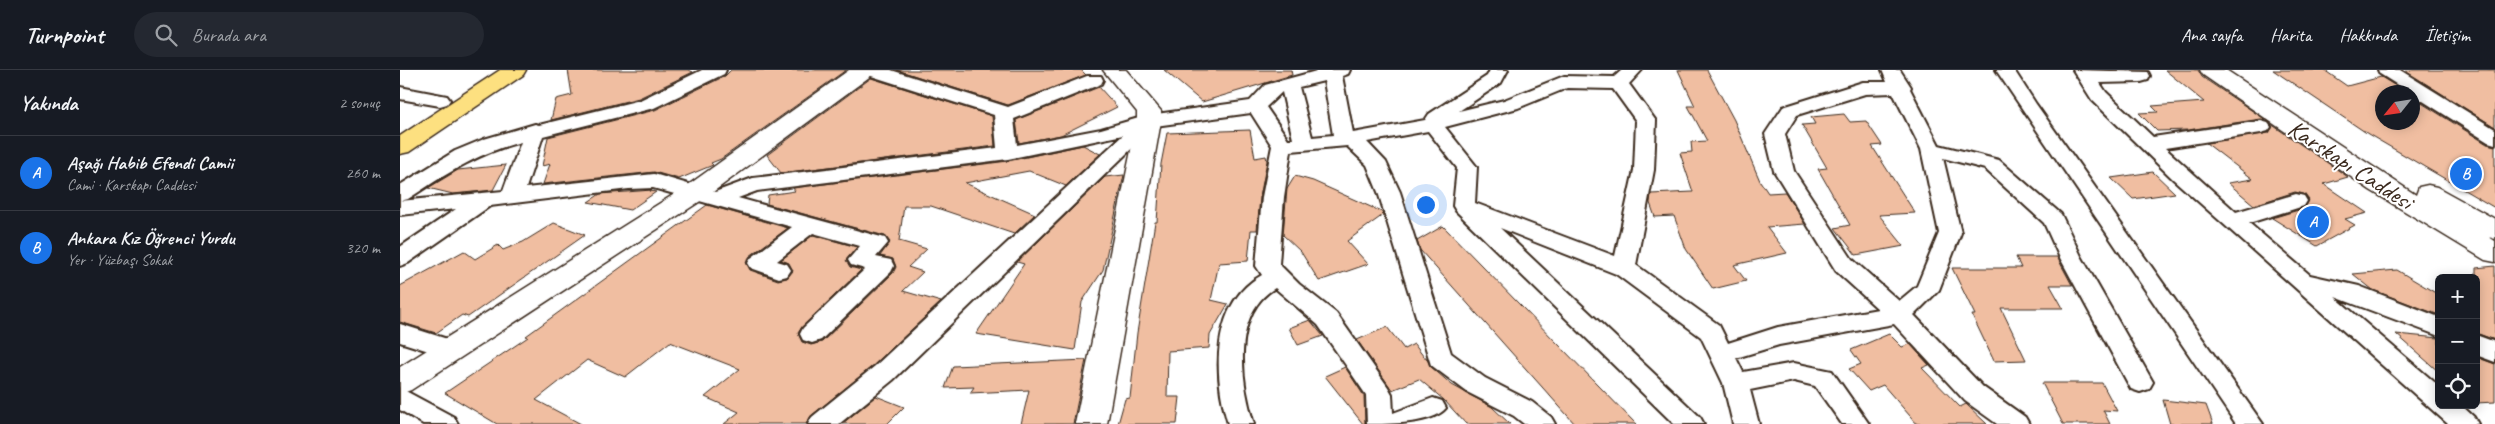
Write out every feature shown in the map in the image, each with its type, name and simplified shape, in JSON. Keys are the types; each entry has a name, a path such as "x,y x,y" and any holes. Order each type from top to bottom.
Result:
{"highway":[{"path":"400,127 484,70"},
{"path":"400,148 515,70"}],"main road":[{"path":"400,382 451,349 704,197 864,70"},
{"name":"Karskapı Caddesi","path":"2211,70 2379,184 2495,253"},
{"path":"2236,70 2384,168 2495,230"},
{"path":"1091,424 1149,121 1149,111 1104,75"}],"street":[{"path":"400,194 462,155 491,143 535,130 647,104 717,70"},
{"path":"872,70 1003,112 1008,153"},
{"path":"1433,125 1436,118 1494,79 1499,70"},
{"path":"2006,70 2033,113 2250,424"},
{"path":"2387,70 2495,138"},
{"path":"704,197 753,185 1008,153 1104,134 1149,121 1256,106 1272,89 1337,72 1348,140 1376,162 1389,192 1440,358 1476,385 1523,408 1542,424"},
{"path":"2085,74 2142,76"},
{"path":"2085,74 2099,96 2149,144 2435,396"},
{"path":"1004,116 1104,75"},
{"path":"1282,146 1348,140 1433,125 1511,104 1564,82 1626,77 1646,121 1644,170 1624,268"},
{"path":"1721,354 1778,336 1899,314 1927,290 1950,233 1931,149 1896,79 1790,112 1775,134 1784,171 1844,265 1899,314 1974,394 2016,424"},
{"path":"1289,84 1304,144"},
{"path":"400,93 440,100"},
{"path":"1256,106 1282,146 1273,197 1267,266 1291,290 1327,319 1379,394 1380,424"},
{"path":"821,424 884,373 1149,121"},
{"path":"1433,125 1467,167 1464,206"},
{"path":"2149,144 2261,126"},
{"path":"512,197 535,130"},
{"path":"1931,149 1992,164 2053,219 2070,256 2140,382"},
{"path":"400,208 460,196 484,200 629,182 654,182 877,243 859,260 883,266 812,334"},
{"path":"400,258 484,200"},
{"path":"2233,220 2296,201"},
{"path":"1464,206 1624,268 1710,331 1736,383 1746,424"},
{"path":"1464,206 1691,424"},
{"path":"779,270 759,263 809,225"},
{"path":"1241,424 1230,365 1237,316 1253,291 1277,276"},
{"path":"2303,281 2351,292 2435,325"},
{"path":"400,332 451,349"},
{"path":"2480,346 2495,353"},
{"path":"1736,383 1794,372 1822,378 1856,424"},
{"path":"400,398 445,424"},
{"path":"1393,424 1433,408"},
{"path":"2449,409 2466,424"}],"building":[{"path":"568,70 689,70 693,72 639,98 551,120 556,99 572,95"},
{"path":"731,70 846,70 721,159 711,163 713,165 679,179 654,172 543,184 550,164 542,166 548,137 655,110 725,76"},
{"path":"897,70 1081,70 1086,75 1008,105"},
{"path":"1164,70 1291,70 1292,75 1202,102"},
{"path":"1678,70 1707,70 1734,120 1760,181 1768,193 1785,192 1805,224 1767,227 1787,253 1734,265 1746,281 1713,289 1686,249 1674,216 1655,217 1650,203 1651,194 1693,192 1680,153 1692,152 1691,142 1707,141 1688,106 1695,106"},
{"path":"2165,70 2198,70 2202,77 2266,120 2261,119 2188,130 2157,131 2139,113 2158,112 2152,106 2204,102"},
{"path":"2273,70 2324,70 2347,86 2381,77 2394,85 2375,85 2375,130 2420,130 2420,102 2487,144 2495,146 2495,208 2368,134"},
{"path":"2407,70 2495,70 2495,127 2407,72"},
{"path":"871,78 992,116 995,146 781,173 767,155"},
{"path":"1099,87 1117,107 1061,135 1019,143 1016,120"},
{"path":"1844,114 1850,122 1866,121 1882,145 1872,146 1915,213 1879,215 1904,246 1856,255 1835,228 1850,225 1818,169 1827,168 1802,125 1815,124 1811,117"},
{"path":"2271,124 2348,177 2324,184 2367,213 2345,219 2355,225 2317,246 2272,218 2305,208 2309,200 2304,194 2295,192 2254,205 2228,183 2253,179 2206,143 2269,133 2272,128"},
{"path":"1250,130 1255,158 1266,156 1267,161 1260,197 1257,230 1251,230 1248,261 1219,263 1211,300 1228,304 1210,335 1209,348 1168,351 1167,397 1180,397 1177,424 1118,424 1125,399 1130,398 1137,333 1155,222 1157,222 1161,164 1167,133"},
{"path":"1083,145 1100,154 1066,186 1029,171 965,183 1035,214 1014,234 931,206 904,206 899,241 927,249 908,267 923,272 903,291 941,302 874,365 811,416 806,424 724,424 739,412 705,397 740,369 670,342 625,377 587,360 536,400 581,424 497,424 445,393 528,337 526,336 707,205 788,228 750,256 746,262 750,270 778,280 787,278 793,271 789,263 781,260 813,235 857,247 846,260 850,267 861,270 798,333 802,342 811,345 822,342 893,273 896,267 893,259 880,256 890,242 885,236 767,204 768,195 795,191 793,188 1008,161"},
{"path":"506,165 493,190 453,194 428,188 458,170"},
{"path":"2153,172 2175,193 2133,199 2111,178"},
{"path":"1124,175 1103,270 1082,302 1075,350 976,334 1024,264 1017,262 1105,177"},
{"path":"1295,176 1313,181 1382,212 1383,215 1347,241 1368,264 1319,281 1301,252 1283,235 1287,189"},
{"path":"652,190 650,191 656,192 630,210 588,202 600,194"},
{"path":"554,223 585,235 468,317 462,315 436,333 400,322 400,286 464,251 475,259 498,245 503,250 523,242"},
{"path":"1443,226 1636,424 1575,424 1420,250 1417,241"},
{"path":"2016,257 2057,257 2072,285 2050,285 2063,308 2001,308 2026,360 1994,361 1972,315 1975,315 1952,268 2021,268"},
{"path":"2495,266 2495,340 2480,334 2480,274 2476,274 2476,268"},
{"path":"2397,270 2435,293 2435,313 2373,290 2353,274"},
{"path":"1310,320 1323,336 1298,345 1289,328"},
{"path":"1387,327 1404,349 1414,344 1426,357 1430,366 1452,385 1492,407 1510,424 1466,424 1444,400 1419,379 1392,390 1357,340"},
{"path":"1889,334 1902,347 1910,344 1929,365 1922,368 1960,407 1966,404 1987,424 1917,424 1883,385 1869,391 1849,369 1861,364 1851,350"},
{"path":"2396,334 2435,338 2435,368"},
{"path":"2480,358 2495,364 2495,402 2480,403"},
{"path":"1086,360 1073,424 1021,424 1029,390 970,393 974,387 945,388 953,366"},
{"path":"1345,367 1364,396 1365,424 1363,424 1325,376"},
{"path":"2042,383 2102,383 2117,411 2103,410 2110,424 2063,424"},
{"path":"876,396 904,407 887,424 842,424"},
{"path":"2163,400 2206,405 2213,424 2170,424"}],"place":[{"name":"Ankara Kız Öğrenci Yurdu","path":"2466,174"},
{"name":"Aşağı Habib Efendi Camii","path":"2313,222"}]}
